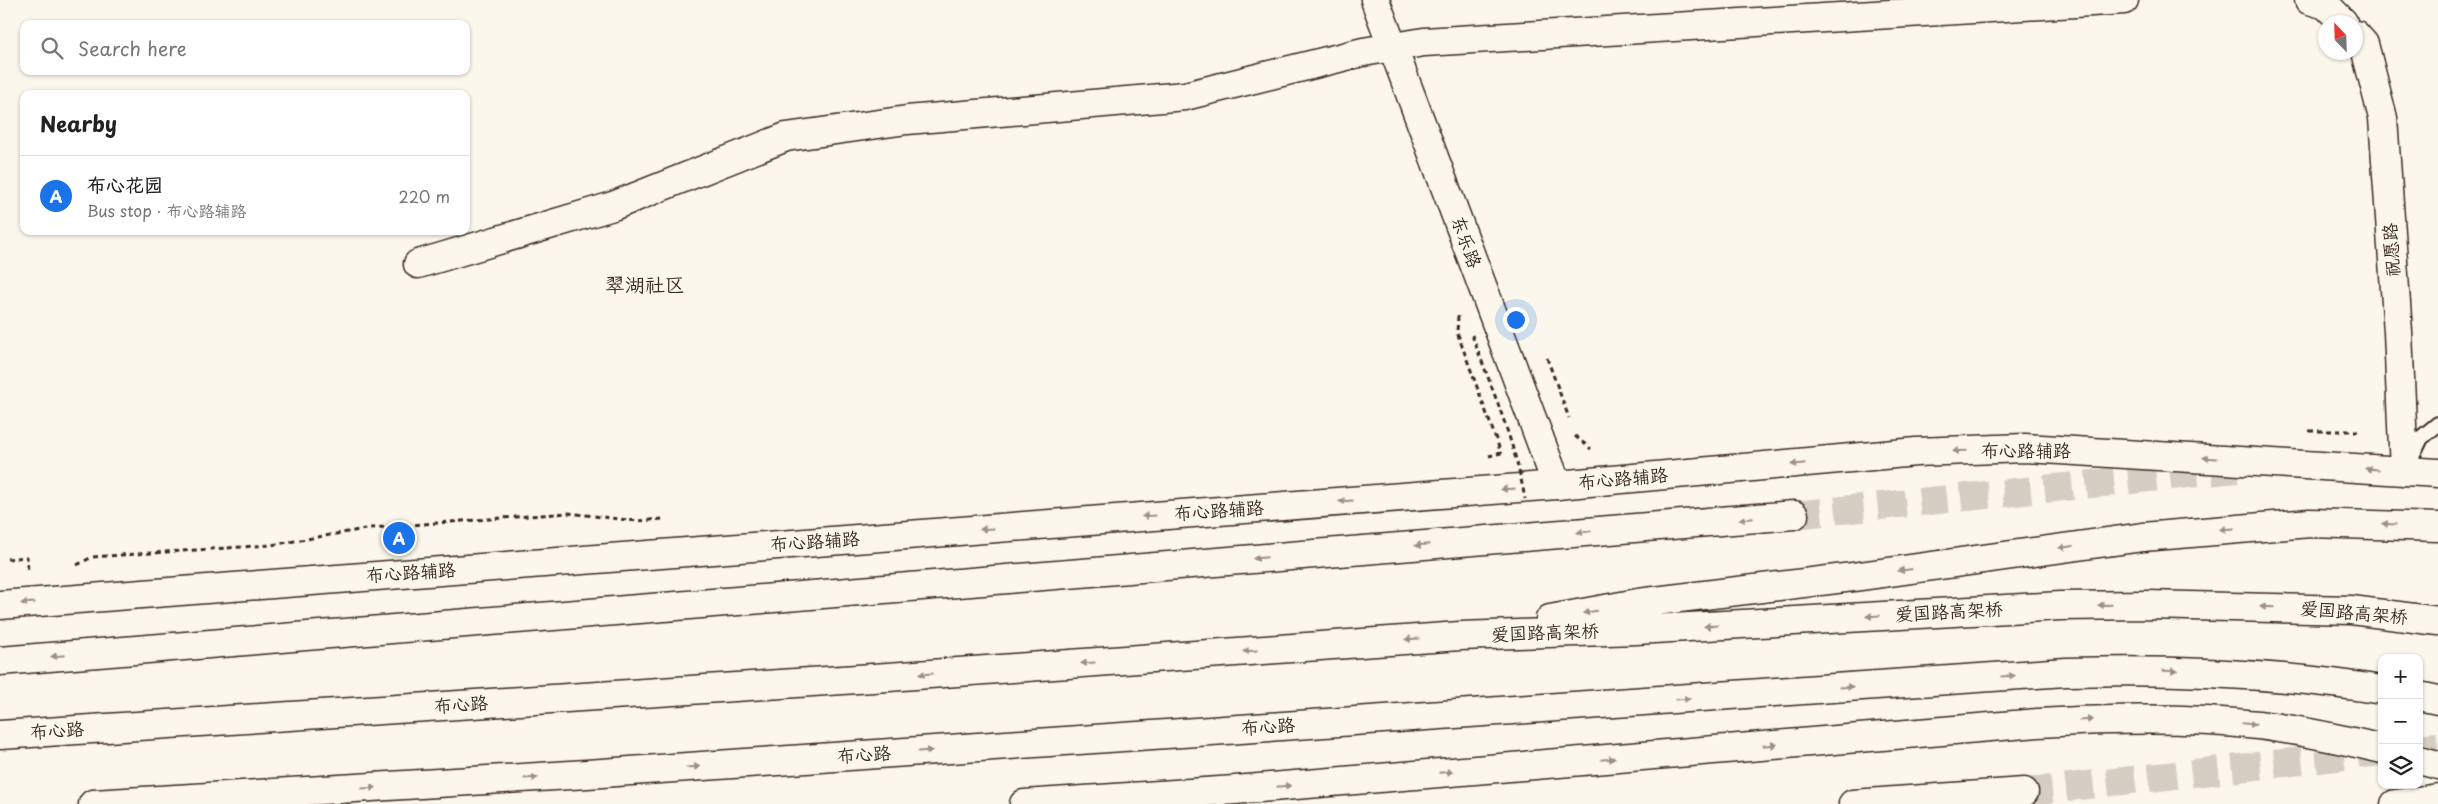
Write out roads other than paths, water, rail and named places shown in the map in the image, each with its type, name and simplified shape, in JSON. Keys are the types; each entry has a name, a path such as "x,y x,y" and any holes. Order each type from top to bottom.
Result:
{"main road":[{"name":"东乐路","path":"1375,0 1556,485"},
{"path":"418,264 613,206 786,137 907,120 1185,96 1363,52 1424,42 2124,0"},
{"path":"2309,0 2326,5 2336,15"},
{"name":"祝愿路","path":"2363,43 2383,118 2398,332 2404,471"},
{"name":"布心路辅路","path":"0,605 1556,485 1916,452 2025,448 2438,473"},
{"path":"0,661 1794,515"},
{"path":"1460,636 1638,603 1853,577 2143,537 2310,523 2438,527"},
{"name":"爱国路高架桥","path":"1460,636 1636,630 2051,606 2147,605 2351,610 2438,621"},
{"name":"布心路","path":"0,735 888,677 1460,636"},
{"name":"布心路","path":"93,804 607,773 2057,673 2131,670 2268,675 2378,689"},
{"path":"2423,697 2438,700"},
{"path":"1024,804 1235,790 2038,723 2118,719 2195,720 2260,725 2336,738 2378,748"},
{"path":"2423,761 2438,765"},
{"path":"1853,804 2024,792"},
{"path":"2396,804 2438,798"}],"lane":[{"path":"2404,471 2421,438 2438,424"}],"tunnel":[{"path":"1794,515 2237,469"},
{"path":"2423,748 2438,746"},
{"path":"2024,792 2378,752"}],"place":[{"name":"布心花园","path":"399,538"}],"district":[{"name":"翠湖社区","path":"645,285"}]}
